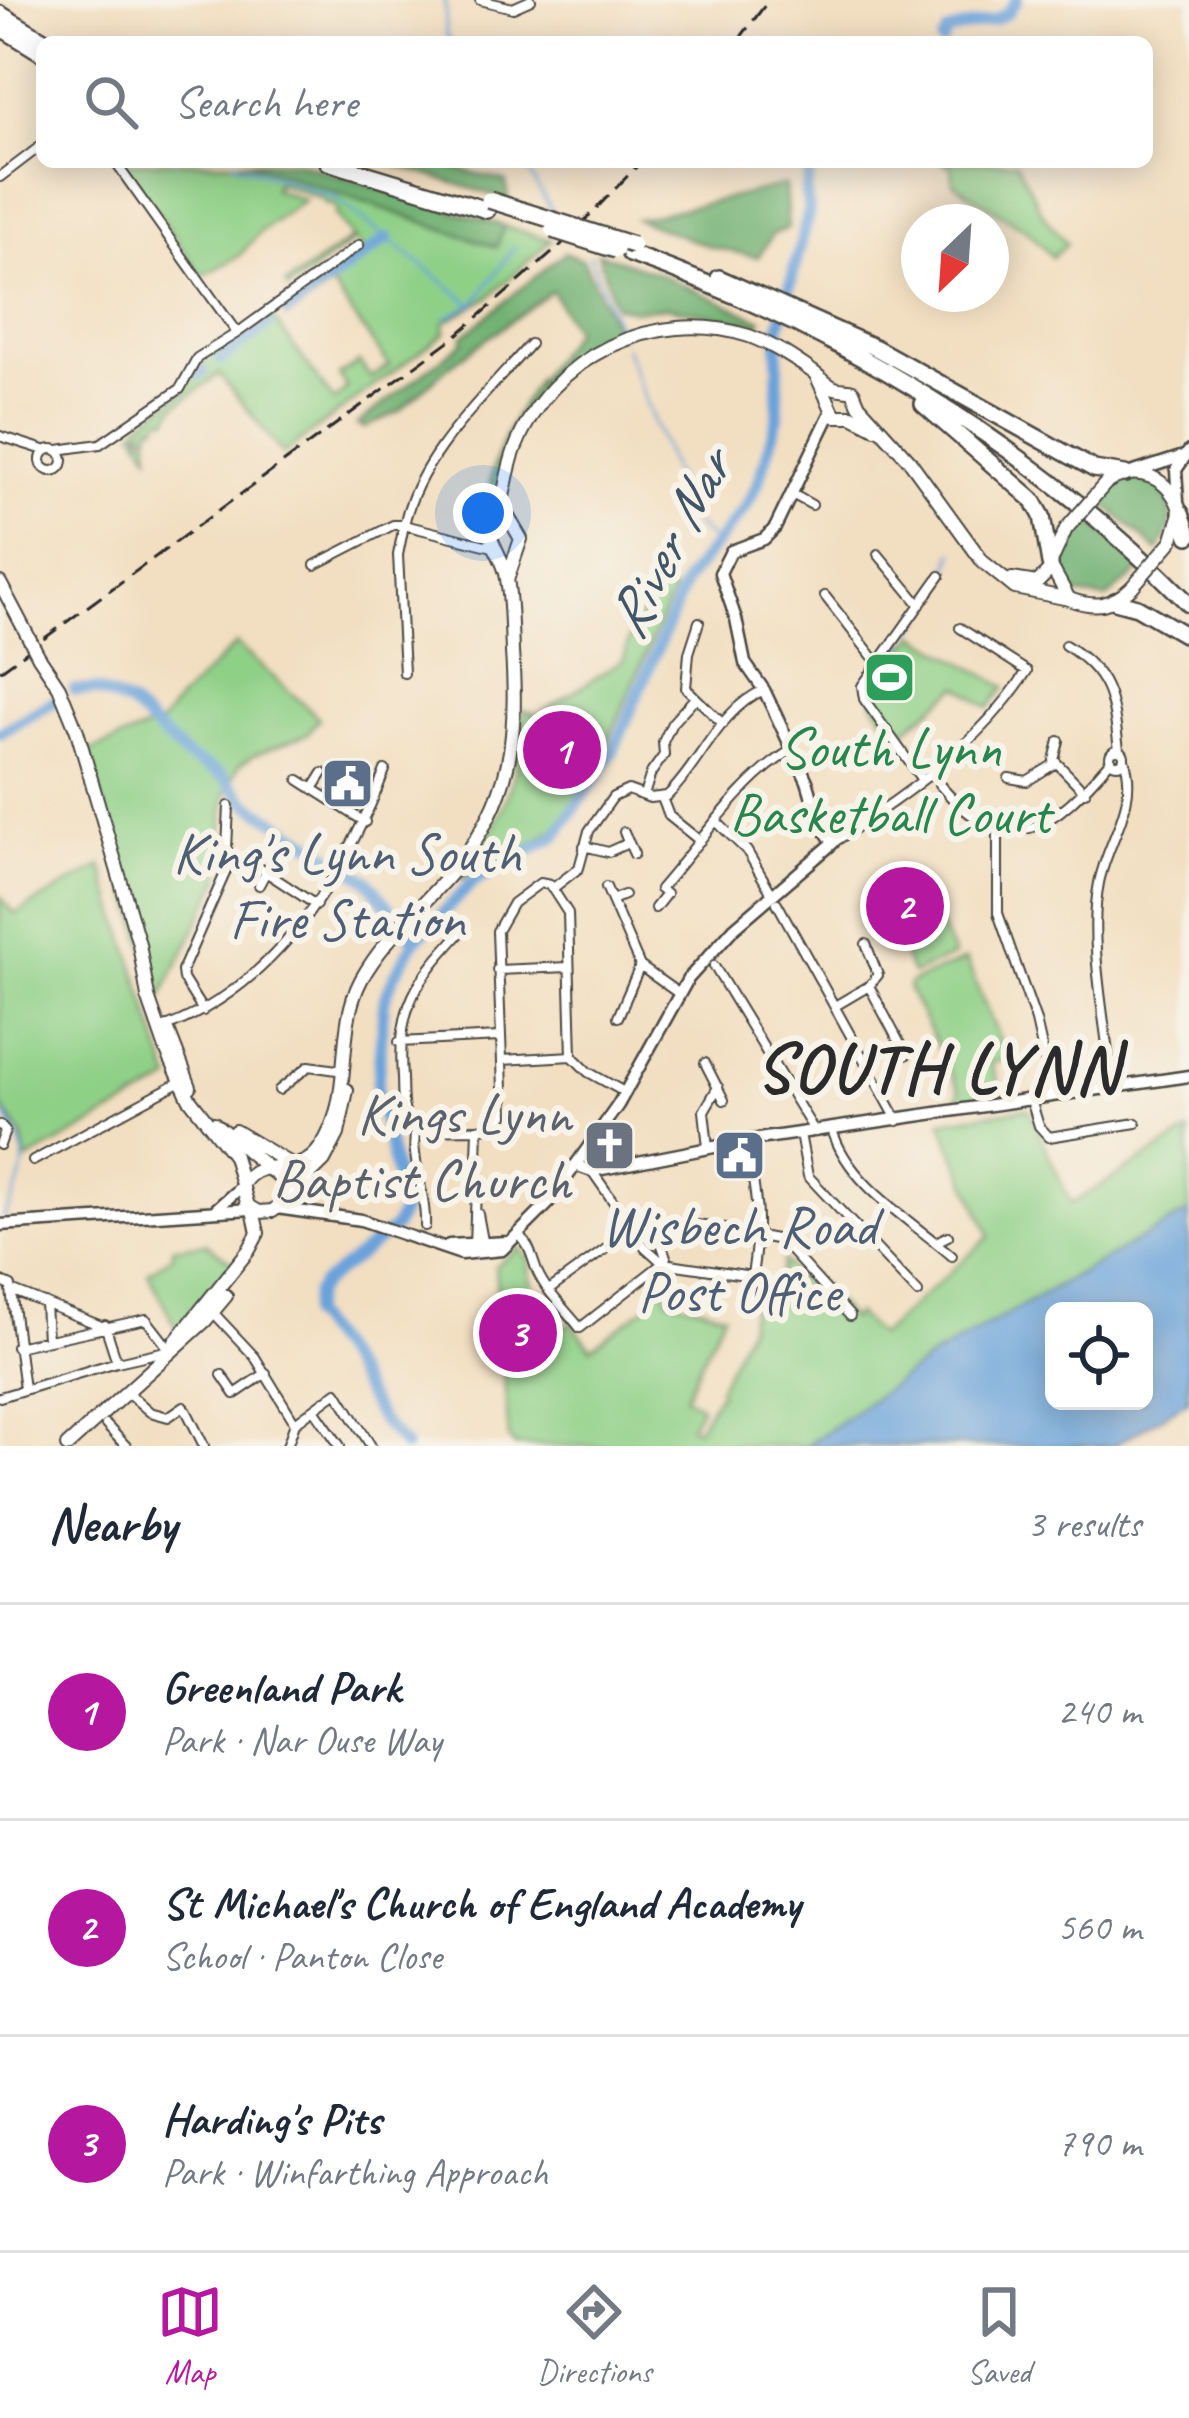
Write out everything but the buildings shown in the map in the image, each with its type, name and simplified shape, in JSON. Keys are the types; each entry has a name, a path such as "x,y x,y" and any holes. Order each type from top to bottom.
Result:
{"highway":[{"path":"0,14 36,43"},
{"path":"5,32 36,46"},
{"path":"350,168 488,205"},
{"path":"377,168 631,250 812,319 974,399 1099,471 1128,473"},
{"path":"752,298 903,380 1018,458 1088,512 1189,604"},
{"path":"812,319 901,367 1011,440 1095,505 1189,589"},
{"path":"822,338 946,421 1020,486 1042,516 1051,566"},
{"path":"1180,509 1181,538"},
{"path":"1115,602 1137,607 1189,637"}],"main road":[{"path":"252,1210 263,1213 278,1185 324,1142 345,1071 356,992 400,927 473,844 501,794 509,769 515,706 500,528 503,508 514,450 538,406 568,372 608,347 642,334 690,326 754,338 814,373 842,407 886,436 909,460 970,546 994,572 1024,592 1096,606 1115,602 1181,538"},
{"path":"994,572 1030,584 1043,579 1066,530 1106,483 1128,473 1160,480 1180,509"},
{"path":"500,528 521,539 503,551"},
{"path":"1051,566 1069,599"},
{"path":"0,583 59,687 77,731 142,965 183,1080 202,1109 278,1185"},
{"path":"67,1446 229,1293 278,1185 324,1161 338,1134 347,1094 345,1071"},
{"path":"183,1080 234,1156 243,1199 258,1221 256,1238 210,1309"},
{"path":"202,1109 297,1166"},
{"path":"242,1185 251,1173 278,1185"}],"street":[{"path":"480,0 513,8 531,0"},
{"path":"0,177 36,150"},
{"path":"119,168 237,333"},
{"path":"30,449 50,471 100,444 176,393 197,358 359,245"},
{"path":"404,673 398,555 417,484 530,344"},
{"path":"833,843 818,821 807,781 764,690 745,663 721,567 731,551 768,536 842,407"},
{"path":"0,436 30,449 82,450"},
{"path":"41,461 46,451"},
{"path":"58,451 62,463"},
{"path":"1128,473 1186,454"},
{"path":"1180,509 1175,480 1186,454"},
{"path":"792,494 812,505"},
{"path":"315,566 392,525 472,539 503,551"},
{"path":"472,539 500,528"},
{"path":"878,554 920,605"},
{"path":"922,780 864,699 862,686 940,576"},
{"path":"825,596 876,661"},
{"path":"699,622 688,653 686,682 694,698 723,724"},
{"path":"278,1185 322,1213 374,1223 460,1254 502,1250 548,1204 626,1093 678,993 704,958 833,843 922,780 980,731 1028,671 960,628"},
{"path":"1071,645 1094,665 1109,689 1131,790 1098,888 1098,955 1112,1088"},
{"path":"662,798 692,769 749,696 764,690"},
{"path":"644,796 651,773 664,755 663,742 672,723 694,698"},
{"path":"1056,763 1059,741"},
{"path":"655,908 667,894 660,889 700,841 770,764 792,750"},
{"path":"940,784 957,803 998,830 1032,827 1054,817 1085,792 1111,760 1119,764 1122,755"},
{"path":"1056,763 1085,792"},
{"path":"1009,778 1027,781 1056,763"},
{"path":"163,1028 203,1011 270,957 316,905 346,860 385,770"},
{"path":"313,789 323,773"},
{"path":"299,780 365,821"},
{"path":"552,889 579,868 589,831 617,793 628,790 662,798"},
{"path":"662,798 669,816 700,841"},
{"path":"203,1011 182,971 226,871 229,806"},
{"path":"717,822 747,851 898,1121"},
{"path":"998,830 998,914 1036,1021 1053,1097"},
{"path":"624,832 634,854"},
{"path":"584,847 608,852 628,843"},
{"path":"255,866 316,905"},
{"path":"259,885 266,872"},
{"path":"416,1130 490,1128 502,1120 497,931 519,897 540,884 552,889 568,914 572,1056 626,1093"},
{"path":"606,887 640,966 678,993"},
{"path":"612,900 624,895"},
{"path":"425,1226 431,1214 413,1148 416,1130 403,1113 399,1042 409,1000 464,929"},
{"path":"835,1006 868,986 879,970 866,944"},
{"path":"618,1017 640,966"},
{"path":"714,966 815,1132"},
{"path":"497,970 569,967"},
{"path":"868,986 906,1055"},
{"path":"399,1042 500,1037"},
{"path":"502,1060 572,1056"},
{"path":"705,1064 724,1100"},
{"path":"279,1090 309,1066 345,1071"},
{"path":"575,1166 592,1171 745,1141 1189,1076"},
{"path":"33,1161 183,1080"},
{"path":"708,1148 705,1106 718,1087"},
{"path":"1031,1100 1048,1137 1136,1123"},
{"path":"0,1125 5,1131 0,1144"},
{"path":"478,1129 479,1246"},
{"path":"832,1130 838,1148 859,1177 952,1256"},
{"path":"800,1134 808,1176 918,1293"},
{"path":"745,1141 758,1189 759,1235 748,1300"},
{"path":"592,1171 632,1230 663,1263 752,1276"},
{"path":"213,1210 242,1185"},
{"path":"278,1185 322,1213"},
{"path":"0,1225 252,1210"},
{"path":"549,1290 632,1230 680,1222 781,1240 850,1316"},
{"path":"440,1246 479,1246 515,1238 532,1250 537,1271 580,1328 663,1263 666,1257 660,1240 671,1225"},
{"path":"936,1242 947,1236"},
{"path":"0,1281 11,1286 24,1389"},
{"path":"11,1290 103,1325 117,1362"},
{"path":"45,1303 46,1340"},
{"path":"210,1309 266,1372 295,1423"},
{"path":"0,1397 170,1350 146,1319 16,1347"},
{"path":"222,1375 235,1394 266,1372"},
{"path":"125,1391 150,1412 168,1417 184,1406 204,1446"},
{"path":"286,1446 295,1423 337,1392 371,1446"},
{"path":"314,1409 340,1446"},
{"path":"106,1424 127,1446"}],"green space":[{"path":"124,168 265,168 496,247 504,226 551,240 489,297 444,323 445,333 283,454 219,374 174,407 168,419 162,417 156,426 151,424 150,434 140,433 149,438 150,454 137,435 145,428 135,431 140,424 185,390 210,353 270,314 334,401 347,388 339,376 359,362 371,378 389,365 332,286 286,318 280,310 361,248 355,240 288,289 285,285 353,238 335,215 338,212 322,198 276,182 274,189 304,200 260,232 239,256 203,276"},
{"path":"265,168 316,168 504,226 497,247"},
{"path":"406,168 456,168 506,182 508,200"},
{"path":"952,168 1019,168 1044,216 1067,244 1052,257 1009,219 1009,204 986,204 953,183"},
{"path":"785,185 788,228 772,235 758,257 711,247 637,219"},
{"path":"565,252 583,260 617,331 572,359 524,414 491,522 489,496 501,445 527,395 574,331 552,291 449,366 400,411 364,428 357,425 463,342 463,336"},
{"path":"598,253 652,271 762,320 758,324 667,307 635,310 615,306"},
{"path":"1138,479 1159,486 1171,510 1158,551 1098,498 1119,481"},
{"path":"1084,516 1143,568 1106,599 1077,595 1059,566 1069,536"},
{"path":"653,590 673,591 597,767 556,828 480,875 471,871 463,879 507,797 523,710 538,715 624,659"},
{"path":"916,635 1005,687 989,708 959,686 898,736 873,703 871,685"},
{"path":"236,644 319,718 307,734 239,765 225,795 220,879 160,1000 88,752 160,724"},
{"path":"102,866 171,1081 27,1160 22,1135 0,1104 0,896 15,914"},
{"path":"940,924 954,956 912,974 898,942"},
{"path":"966,960 1008,1059 991,1063 1004,1097 954,1104 960,1091 908,988 910,983"},
{"path":"1028,1108 1071,1204 1189,1132 1189,1212 932,1357 806,1446 515,1446 509,1439 495,1266 520,1248 529,1259 537,1348 571,1322 591,1348 649,1305 656,1287 665,1289 668,1299 724,1313 685,1396 701,1406 690,1426 696,1429 720,1392 748,1326 753,1301 772,1304 783,1261 811,1292 820,1284 851,1319 856,1314 879,1336 990,1236 941,1121"},
{"path":"206,1243 234,1264 177,1329 148,1273 172,1256 172,1248"}],"water":[{"path":"1189,1212 1189,1400 1113,1446 806,1446 932,1357"}],"waterway":[{"path":"445,0 447,36"},
{"name":"River Nar","path":"946,36 994,20 1017,0"},
{"path":"250,168 334,197 473,305"},
{"path":"526,168 553,212"},
{"name":"River Nar","path":"405,1446 382,1422 346,1361 311,1315 322,1284 394,1228 403,1210 377,1090 384,1001 415,941 474,881 556,836 613,752 687,579 745,508 759,481 778,417 778,333 809,211 806,193 811,168"},
{"path":"287,312 388,238"},
{"path":"446,318 475,303 515,246"},
{"path":"590,256 621,338"},
{"path":"221,359 268,325"},
{"path":"625,347 691,519 715,544"},
{"path":"197,373 203,372"},
{"path":"947,573 954,552"},
{"path":"913,632 941,589"},
{"path":"871,681 906,640"},
{"path":"74,690 95,690 130,705 187,757 222,775 246,802 368,880 415,941"},
{"path":"0,733 53,702"},
{"path":"0,1108 18,1136 23,1161 4,1217"}],"railway":[{"path":"742,36 769,0"},
{"path":"0,671 456,336 559,247 635,168"}],"place":[{"name":"South Lynn Basketball Court","path":"890,678"},
{"name":"Greenland Park","path":"562,750"},
{"name":"King's Lynn South Fire Station","path":"347,783"},
{"name":"St Michael's Church of England Academy","path":"905,906"},
{"name":"Kings Lynn Baptist Church","path":"610,1146"},
{"name":"Wisbech Road Post Office","path":"739,1156"},
{"name":"Harding's Pits","path":"518,1333"}],"district":[{"name":"SOUTH LYNN","path":"938,1067"}]}
